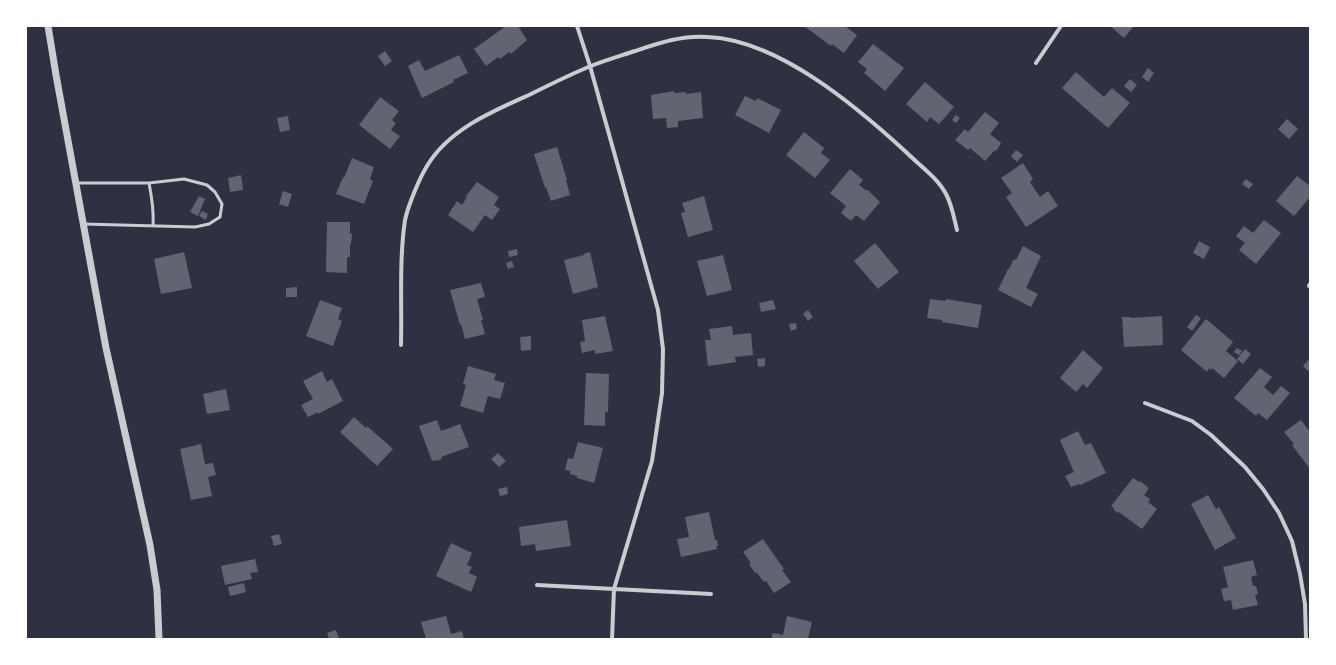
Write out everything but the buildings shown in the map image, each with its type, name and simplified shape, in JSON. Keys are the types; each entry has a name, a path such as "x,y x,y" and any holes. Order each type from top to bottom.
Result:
{"street":[{"path":"48,26 112,379 150,545 156,590 159,639"},
{"path":"577,26 590,66 658,310 663,349 662,393 652,461 614,589 612,639"},
{"path":"1036,63 1061,26"},
{"path":"401,345 402,258 406,219 427,166 442,147 459,132 488,114 590,66 666,41 708,37 736,41 760,49 789,63 834,91 889,136 935,180 946,194 957,230"},
{"path":"1145,403 1192,421 1211,435 1245,467 1263,489 1279,513 1292,541 1305,604 1306,639"},
{"path":"537,585 711,594"}],"lane":[{"path":"76,183 149,183 184,179 207,185 215,192 222,204 220,217 210,224 195,227 84,224"},
{"path":"149,183 153,200 153,226"}]}
